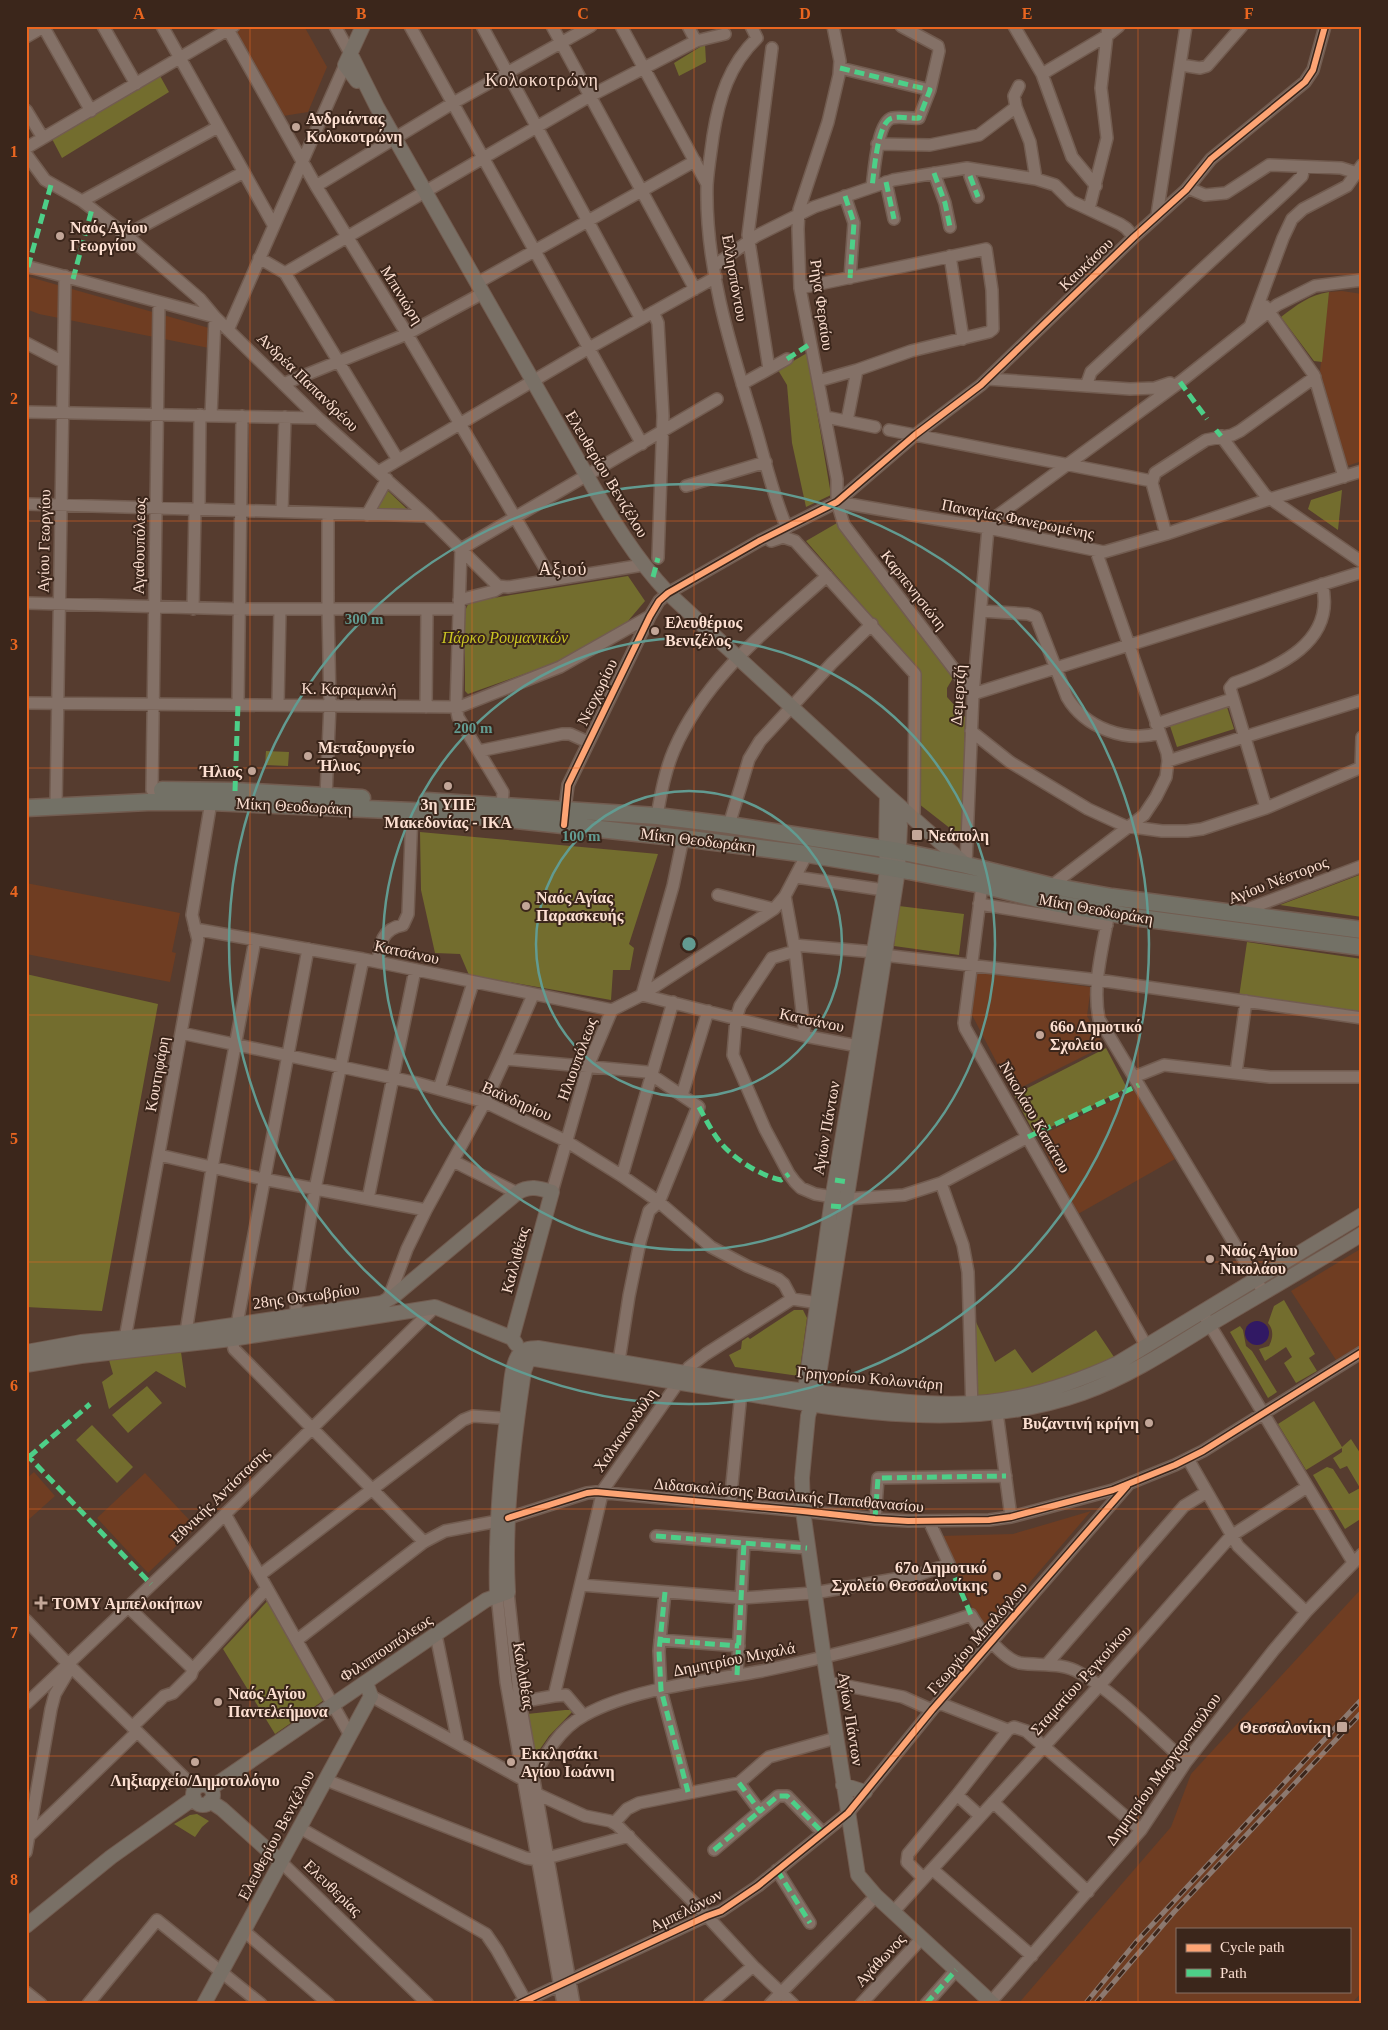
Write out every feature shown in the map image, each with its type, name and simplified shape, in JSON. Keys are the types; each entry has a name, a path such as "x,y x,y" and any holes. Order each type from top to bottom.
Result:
{"highway":[{"name":"Μίκη Θεοδωράκη","path":"26,808 56,801 152,790 206,790 502,806 683,838 807,854 982,885 1108,919 1206,926 1362,947"},
{"name":"Μίκη Θεοδωράκη","path":"26,797 56,801 211,802 564,818 657,816 892,850 966,865 1051,886 1112,897 1362,930"}],"main road":[{"path":"347,59 363,26"},
{"name":"Ελευθερίου Βενιζέλου","path":"347,59 395,137 613,522 643,565 668,593 887,795 966,865"},
{"path":"887,795 892,850"},
{"path":"892,850 900,826 898,805"},
{"name":"Αγίων Πάντων","path":"892,850 892,869 839,1198 809,1401 802,1478 803,1511 827,1682 857,1872 861,1880 876,1896 991,2003"},
{"name":"Αγίων Πάντων","path":"839,1198 858,1046 879,953 884,890 892,869"},
{"path":"517,1193 531,1187 552,1192"},
{"name":"Καλλιθέας","path":"512,1338 552,1192"},
{"name":"28ης Οκτωβρίου","path":"26,1352 125,1338 186,1332 382,1303 517,1193"},
{"name":"Γρηγορίου Κολωνιάρη","path":"996,1407 1090,1376 1147,1347 1362,1215"},
{"name":"Γρηγορίου Κολωνιάρη","path":"809,1401 681,1377 535,1359 525,1356 528,1348 538,1348 619,1362 681,1377 741,1393 809,1401 909,1402 972,1409 1041,1405 1090,1390 1154,1360 1362,1234"},
{"path":"435,1307 512,1338 525,1356"},
{"name":"28ης Οκτωβρίου","path":"26,1365 232,1339 435,1307"},
{"name":"Καλλιθέας","path":"502,1594 503,1519 512,1419 514,1366 525,1356"},
{"name":"Φιλιππουπόλεως","path":"211,1795 366,1682 436,1636 486,1600 502,1594"},
{"path":"366,1682 372,1696"},
{"name":"Ελευθερίου Βενιζέλου","path":"204,2004 372,1696"},
{"path":"26,1926 203,1784 211,1795"},
{"path":"843,1785 865,1792"},
{"name":"Ελευθερίας","path":"211,1795 281,1862"}],"street":[{"path":"103,26 136,84"},
{"path":"162,26 274,226"},
{"name":"Ελευθερίου Βενιζέλου","path":"335,26 347,59"},
{"path":"410,26 642,444"},
{"path":"482,26 641,319"},
{"path":"552,26 695,289"},
{"path":"316,186 453,103 591,26"},
{"path":"621,26 707,184"},
{"path":"688,26 696,41"},
{"name":"Ελλησπόντου","path":"751,26 757,38 740,58 727,81 716,118 707,184 715,272 723,318 787,528"},
{"name":"Ρήγα Φεραίου","path":"833,26 839,52 840,68 831,110 798,214 800,288 826,417 837,482 837,502"},
{"path":"872,187 877,144 889,120 919,118 930,90 939,51 938,46 901,26"},
{"path":"1014,26 1042,74 1072,156 1096,186"},
{"path":"1042,74 1108,31 1119,26"},
{"path":"1157,215 1186,26"},
{"path":"1181,65 1200,68 1207,66 1242,26"},
{"name":"Καυκάσου","path":"704,572 837,502 915,435 988,379 1157,215 1188,188 1211,159 1309,78 1325,26"},
{"path":"26,37 44,27 91,111"},
{"path":"26,148 180,58 229,27"},
{"name":"Μπινιώρη","path":"229,27 316,186 461,424 552,580"},
{"path":"1089,209 1107,138 1107,121 1101,88 1108,31"},
{"path":"285,273 536,126 643,67 696,41 725,34"},
{"path":"769,369 748,241 772,48"},
{"path":"228,330 347,59"},
{"path":"840,68 930,90"},
{"path":"1018,86 1014,96 1016,107 1030,142 1036,179"},
{"path":"877,144 930,145 979,135 1016,107"},
{"path":"26,110 43,138"},
{"path":"82,201 218,127"},
{"name":"Ανδρέα Παπανδρέου","path":"26,154 45,180 82,201 126,235 200,299 215,317 318,418 427,516 487,576 501,587"},
{"path":"283,384 338,360 407,334 535,251 695,161"},
{"path":"1188,188 1205,195 1222,194 1234,189 1266,166 1359,169"},
{"path":"1086,386 1092,372 1302,176 1304,166"},
{"path":"367,514 382,476 398,460 589,348 695,289 748,241 798,214 845,196 886,182 975,168 1036,179 1055,185 1071,201 1126,228 1134,237"},
{"path":"1250,326 1292,219 1303,209 1347,186 1359,169"},
{"path":"126,235 244,172"},
{"path":"934,173 945,203 950,226"},
{"path":"970,176 978,197"},
{"path":"886,182 894,219"},
{"path":"845,196 854,223 850,278"},
{"path":"800,288 986,249 992,290 993,329 989,332 905,353 858,370 818,381"},
{"path":"950,256 963,339"},
{"path":"260,258 285,273 398,460"},
{"path":"26,266 215,317 197,509 193,609"},
{"name":"Αγίου Γεωργίου","path":"56,801 65,276"},
{"path":"988,528 997,516 1174,386 1284,300 1315,286 1360,281"},
{"path":"1261,301 1315,377 1344,477"},
{"name":"Αγαθουπόλεως","path":"152,790 159,302"},
{"path":"654,312 658,323 663,432 658,558"},
{"path":"26,343 63,362"},
{"path":"742,384 787,359"},
{"path":"847,421 858,370"},
{"path":"1166,534 1152,481 1158,471 1206,440 1232,435 1240,431 1315,377"},
{"path":"988,379 1150,389 1170,383 1174,386"},
{"path":"502,806 503,792 458,716 456,707 461,549 717,399"},
{"path":"26,412 318,418"},
{"path":"238,704 242,416"},
{"path":"282,512 285,417"},
{"path":"826,417 874,427"},
{"path":"889,430 1152,481"},
{"path":"1221,436 1260,491 1362,562"},
{"path":"686,486 766,462"},
{"name":"Παναγίας Φανερωμένης","path":"837,502 988,528 1105,552 1362,471"},
{"name":"Καρπενησιώτη","path":"837,502 844,525 973,694"},
{"path":"26,504 427,516"},
{"path":"326,796 330,705 328,514"},
{"name":"Δεμερτζή","path":"966,865 973,694 988,528"},
{"path":"668,593 704,572 713,573 776,539 783,538 794,541 872,624 915,674 914,818"},
{"path":"1051,886 1144,815 1156,798 1166,777 1168,761 1158,728 1096,551"},
{"path":"26,603 193,609 427,610 459,605 501,587 643,565"},
{"path":"973,694 1362,572"},
{"path":"657,816 663,784 677,745 690,720 712,687 724,671 828,576"},
{"path":"1266,808 1230,688 1232,684 1287,660 1309,641 1317,628 1324,610 1325,598 1322,584"},
{"name":"Νεοχωρίου","path":"564,818 568,785 650,616 659,601 668,593"},
{"path":"278,704 280,609"},
{"path":"426,707 427,610"},
{"path":"981,611 1034,616 1040,625 1055,668 1073,706 1095,724 1108,730 1135,737 1146,737 1158,728 1232,699"},
{"name":"Κ. Καραμανλή","path":"26,703 456,707 560,667 650,616"},
{"path":"729,825 749,759 760,741 872,624"},
{"path":"1168,761 1362,700"},
{"path":"971,731 1010,762 1088,809 1130,827 1174,832 1192,831 1266,808 1361,767 1362,737"},
{"path":"479,751 562,734 570,734 588,742"},
{"name":"Κουτηφάρη","path":"122,1352 198,940 192,915 211,802"},
{"path":"378,962 380,942 384,935 392,928 403,925 408,914 412,811"},
{"path":"642,995 673,886 683,838"},
{"name":"Ηλιουπόλεως","path":"552,1192 588,1066 612,1010 642,995 774,909 785,896 807,854"},
{"name":"Αγίου Νέστορος","path":"1206,926 1362,866"},
{"path":"796,877 884,890"},
{"name":"Νικολάου Καπάτου","path":"982,885 964,1023 965,1028 1147,1347"},
{"path":"718,894 774,909"},
{"path":"785,896 795,948 805,1036"},
{"path":"979,904 1108,919 1096,1004 1100,1019 1264,1293"},
{"name":"Κατσάνου","path":"195,929 363,959 612,1010"},
{"path":"186,1332 212,1168 255,940"},
{"path":"1028,1137 941,1184 904,1195 839,1198 806,1190 795,1182 789,1174 765,1129 733,1055 736,1019 740,1006 770,960 795,948 879,953 1098,980 1362,1018"},
{"path":"236,1324 308,949"},
{"path":"295,1315 315,1189 363,959"},
{"path":"368,1199 415,970"},
{"path":"439,1089 473,983"},
{"path":"388,1300 407,1249 485,1102 532,995"},
{"name":"Κατσάνου","path":"642,995 805,1036 858,1046"},
{"path":"1236,1073 1246,1001"},
{"path":"622,1176 673,1002"},
{"path":"682,1095 708,1011"},
{"name":"Βαϊνδηρίου","path":"181,1033 340,1066 439,1089 485,1102 566,1141 622,1176 659,1202 711,1247 747,1266 778,1279 784,1284 792,1299"},
{"path":"505,1059 645,1072 651,1074 698,1107 659,1202 649,1211 640,1242 629,1296 619,1362"},
{"path":"1134,1077 1164,1065 1270,1077 1362,1077"},
{"path":"159,1155 263,1179 426,1210"},
{"path":"453,1161 517,1193"},
{"path":"941,1184 963,1245 968,1272 972,1409"},
{"path":"792,1299 823,1304"},
{"name":"Χαλκοκονδύλη","path":"554,1696 602,1493 681,1377 706,1354 792,1299"},
{"name":"Εθνικής Αντίστασης","path":"28,1702 69,1665 225,1514 435,1307"},
{"path":"1202,1312 1307,1486 1358,1558"},
{"path":"232,1339 234,1348 424,1542"},
{"name":"Διδασκαλίσσης Βασιλικής Παπαθανασίου","path":"297,1640 424,1542 446,1531 503,1519 587,1493 730,1504 875,1519 929,1521 989,1520 1011,1517 1097,1495 1129,1484 1188,1459 1362,1352"},
{"path":"730,1504 741,1393"},
{"path":"996,1407 1011,1517"},
{"path":"260,1575 371,1488 466,1418 473,1416 512,1419"},
{"path":"1188,1459 1239,1548 1306,1612"},
{"path":"875,1519 878,1478 1006,1476"},
{"name":"Γεωργίου Μπαλόγλου","path":"848,1813 935,1706 1129,1484"},
{"name":"Σταματίου Ρεγκούκου","path":"894,1911 1100,1685 1231,1536 1307,1486"},
{"path":"1047,1664 1184,1506 1207,1492"},
{"path":"225,1514 350,1735"},
{"path":"581,1585 742,1598 814,1593 921,1575 949,1564 929,1521"},
{"path":"656,1536 807,1548"},
{"path":"737,1676 744,1543"},
{"name":"Δημητρίου Μαργαροπούλου","path":"991,2003 1142,1830 1186,1762 1273,1651 1306,1612 1358,1558"},
{"path":"29,1836 164,1696 173,1693 191,1675 193,1669 267,1588"},
{"path":"665,1592 660,1640 661,1690 688,1792"},
{"name":"Καλλιθέας","path":"502,1594 520,1702 528,1779 536,1793 543,1859"},
{"name":"Καλλιθέας","path":"502,1594 506,1682 528,1779 565,1982 574,2004"},
{"path":"128,1607 193,1669"},
{"name":"Δημητρίου Μιχαλά","path":"528,1779 552,1744 583,1715 623,1700 661,1690 824,1658 903,1637 972,1615 991,1642"},
{"path":"26,1620 134,1729 194,1793"},
{"path":"436,1636 458,1742"},
{"path":"660,1640 739,1646"},
{"path":"991,1642 1016,1662 1047,1664 1078,1672 1100,1685 1186,1762"},
{"path":"26,1852 51,1709 55,1694 69,1665"},
{"path":"827,1682 904,1697 1008,1730"},
{"path":"520,1702 566,1695 583,1715"},
{"path":"372,1696 528,1779"},
{"path":"28,1702 42,1703 51,1709"},
{"path":"923,1878 909,1865 906,1858 908,1854 1008,1730 1014,1727 1022,1728 1142,1830"},
{"path":"614,1823 627,1809 639,1803 739,1783 767,1758 836,1738"},
{"path":"326,1780 526,1858 543,1859 629,1836"},
{"path":"739,1783 760,1811"},
{"path":"536,1793 585,1816 614,1823 707,1916 753,1966 793,2004"},
{"path":"714,1850 778,1796 784,1795 823,1833"},
{"path":"957,1795 980,1816"},
{"path":"993,1802 1088,1892"},
{"name":"Αμπελώνων","path":"522,2002 721,1911 758,1886 848,1813"},
{"path":"300,1828 486,1934 497,1950 522,2002"},
{"name":"Ελευθερίας","path":"281,1862 428,2004"},
{"path":"932,1869 1032,1956"},
{"path":"777,1870 810,1923"},
{"path":"770,2004 876,1896"},
{"path":"88,2004 157,1920 261,2004"},
{"path":"244,1931 329,2004"},
{"name":"Αγάθωνος","path":"863,2003 922,1938"},
{"path":"709,2004 753,1966"},
{"path":"926,2004 956,1970"},
{"name":"Καλλιθέας","path":"563,2004 565,1982"},
{"path":"26,1992 41,2004"}],"shaded area":[{"path":"243,26 304,26 327,67 308,112 283,116 231,33"},
{"path":"26,276 209,328 209,348 39,314 26,309"},
{"path":"1342,291 1362,294 1362,461 1347,466 1320,371 1329,292"},
{"path":"26,883 180,913 172,952 176,953 170,982 26,954"},
{"name":"66ο Δημοτικό Σχολείο","path":"975,972 1091,987 1087,1016 1104,1046 1012,1092 971,1013"},
{"path":"1136,1089 1175,1159 1078,1214 1038,1137"},
{"path":"1362,1248 1362,1344 1336,1360 1291,1291"},
{"path":"1257,1321 1266,1324 1269,1333 1266,1342 1257,1345 1248,1342 1245,1333 1248,1324"},
{"path":"34,1472 55,1496 26,1522 26,1479"},
{"path":"145,1473 196,1527 148,1573 97,1518"},
{"name":"67ο Δημοτικό Σχολείο Θεσσαλονίκης","path":"1091,1511 989,1630 976,1616 940,1536 1013,1534"},
{"path":"1362,1588 1362,1992 1351,2004 1018,2004 1171,1827 1191,1774"}],"green space":[{"path":"705,44 706,62 679,76 674,63"},
{"path":"159,74 169,92 62,158 51,137"},
{"path":"1329,292 1322,362 1314,361 1281,317 1309,298"},
{"path":"807,353 831,495 806,507 792,443 787,385 778,370"},
{"path":"386,489 408,510 374,510"},
{"path":"1342,490 1338,530 1308,509 1311,500"},
{"path":"837,523 953,678 947,688 947,697 965,717 963,835 951,829 919,804 921,673 806,541"},
{"name":"Πάρκο Ρουμανικών","path":"628,576 645,601 628,621 607,635 555,663 468,694 465,691 465,611 469,602"},
{"path":"1227,707 1234,729 1177,747 1170,726"},
{"path":"266,751 289,752 288,766 265,765"},
{"path":"420,832 658,854 629,944 634,948 630,970 613,970 611,1000 469,975 460,954 435,953 421,890"},
{"path":"1362,874 1362,917 1280,905"},
{"path":"899,906 964,914 959,955 894,946"},
{"path":"1247,942 1362,959 1362,1014 1239,997"},
{"path":"26,974 158,1004 102,1311 26,1307"},
{"path":"1106,1048 1127,1088 1035,1135 1014,1095"},
{"path":"1284,1300 1315,1354 1309,1358 1317,1371 1296,1383 1284,1363 1292,1357 1286,1347 1265,1361 1259,1349 1269,1346 1272,1334 1268,1323 1274,1306"},
{"path":"794,1310 803,1310 807,1318 799,1376 735,1367 729,1355 741,1349 742,1341 748,1337 750,1339"},
{"path":"970,1322 976,1322 995,1362 1015,1349 1032,1373 1096,1330 1118,1363 1090,1376 972,1403"},
{"path":"1240,1326 1243,1330 1246,1346 1252,1351 1277,1392 1268,1398 1230,1332"},
{"path":"181,1352 186,1388 156,1371 109,1409 102,1382 113,1374 109,1360"},
{"path":"147,1386 162,1403 128,1433 112,1415"},
{"path":"1314,1401 1342,1447 1351,1439 1362,1456 1362,1518 1345,1529 1313,1475 1327,1467 1333,1469 1349,1494 1360,1488 1347,1466 1340,1469 1333,1458 1342,1452 1342,1448 1306,1470 1278,1424"},
{"path":"92,1425 133,1467 117,1483 76,1440"},
{"path":"271,1597 327,1698 275,1734 223,1649"},
{"path":"572,1710 572,1712 549,1736 538,1752 534,1754 527,1714"},
{"path":"197,1814 209,1821 195,1837 174,1824 190,1815"}],"railway":[{"path":"1085,2004 1136,1942 1362,1699"},
{"path":"1095,2004 1174,1912 1362,1712"}],"marked path":[{"path":"840,68 930,90 919,118 895,117 887,122 880,138 872,187"},
{"path":"934,173 945,203 950,227"},
{"path":"970,176 978,197"},
{"path":"886,182 894,219"},
{"path":"28,267 51,185"},
{"path":"845,196 854,223 850,278"},
{"path":"73,279 92,209"},
{"path":"787,359 810,344"},
{"path":"1180,382 1207,419"},
{"path":"1216,430 1221,436"},
{"path":"653,577 658,558"},
{"path":"235,791 238,704"},
{"path":"1028,1137 1139,1085"},
{"path":"699,1107 722,1145 737,1158 755,1170 773,1178 781,1180 789,1174"},
{"path":"835,1180 848,1182"},
{"path":"831,1206 844,1207"},
{"path":"29,1457 90,1404"},
{"path":"26,1454 151,1584"},
{"path":"875,1519 878,1478 1006,1476"},
{"path":"656,1536 807,1548"},
{"path":"737,1675 744,1543"},
{"path":"949,1564 971,1615"},
{"path":"665,1592 659,1651 661,1690 688,1792"},
{"path":"660,1640 739,1646"},
{"path":"739,1783 760,1811 778,1796 787,1796 823,1833"},
{"path":"714,1850 760,1811"},
{"path":"777,1870 810,1923"},
{"path":"926,2004 956,1970"}],"cycle path":[{"path":"564,825 568,785 659,601 668,593 759,541 837,502 915,435 981,385 1134,237 1186,190 1211,159 1305,82 1313,70 1325,26"},
{"path":"508,1518 587,1493 596,1492 908,1521 989,1520 1011,1517 1113,1490 1175,1465 1203,1451 1362,1352"},
{"path":"519,2004 721,1911 758,1886 848,1813 932,1710 1127,1486"}],"place":[{"name":"Ανδριάντας Κολοκοτρώνη","path":"296,127"},
{"name":"Ναός Αγίου Γεωργίου","path":"60,236"},
{"name":"Ελευθέριος Βενιζέλος","path":"655,631"},
{"name":"Μεταξουργείο Ήλιος","path":"308,756"},
{"name":"Ήλιος","path":"252,771"},
{"name":"3η ΥΠΕ Μακεδονίας - IKA","path":"448,786"},
{"name":"Νεάπολη","path":"917,835"},
{"name":"Ναός Αγίας Παρασκευής","path":"526,906"},
{"name":"66ο Δημοτικό Σχολείο","path":"1040,1035"},
{"name":"Ναός Αγίου Νικολάου","path":"1210,1259"},
{"name":"Βυζαντινή κρήνη","path":"1149,1423"},
{"name":"67ο Δημοτικό Σχολείο Θεσσαλονίκης","path":"997,1576"},
{"name":"ΤΟΜΥ Αμπελοκήπων","path":"41,1603"},
{"name":"Ναός Αγίου Παντελεήμονα","path":"218,1702"},
{"name":"Θεσσαλονίκη","path":"1342,1727"},
{"name":"Ληξιαρχείο/Δημοτολόγιο","path":"195,1762"},
{"name":"Εκκλησάκι Αγίου Ιωάννη","path":"511,1762"}],"district":[{"name":"Κολοκοτρώνη","path":"542,80"},
{"name":"Αξιού","path":"563,569"}]}
